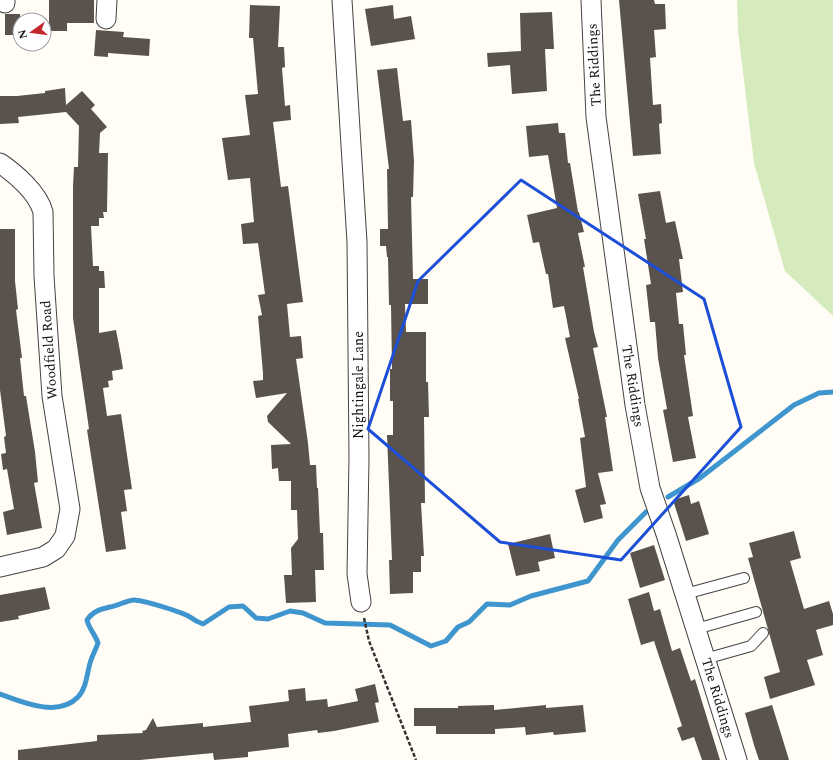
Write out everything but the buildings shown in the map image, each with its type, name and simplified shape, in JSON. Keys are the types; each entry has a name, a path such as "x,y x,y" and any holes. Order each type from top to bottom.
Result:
{"street":[{"name":"Nightingale Lane","path":"342,0 357,242 357,574 361,602"},
{"name":"The Riddings","path":"590,0 596,117 635,405 650,488 737,760"},
{"name":"Woodfield Road","path":"0,164 25,184 41,203 43,212 44,276 52,396 70,509 65,536 56,549 43,557 0,567"}],"lane":[{"path":"685,594 744,578"},
{"path":"696,629 756,612"},
{"path":"705,659 750,646 763,633"}],"path":[{"path":"361,602 369,641 416,760"}],"highlighted area":[{"path":"521,180 704,299 741,427 621,560 500,542 368,429 418,281"}],"green space":[{"path":"737,0 833,0 833,316 785,271 754,163 738,31"}],"waterway":[{"path":"668,497 700,478 794,405 819,393 833,392"},
{"path":"0,694 19,701 40,706 60,707 70,703 78,697 83,689 91,660 98,643 87,620 97,611 132,600 171,609 203,624 229,607 243,606 256,618 268,619 290,611 303,613 325,623 390,625 431,646 446,641 458,627 469,622 487,604 510,605 531,596 588,581 618,540 646,512"}]}
